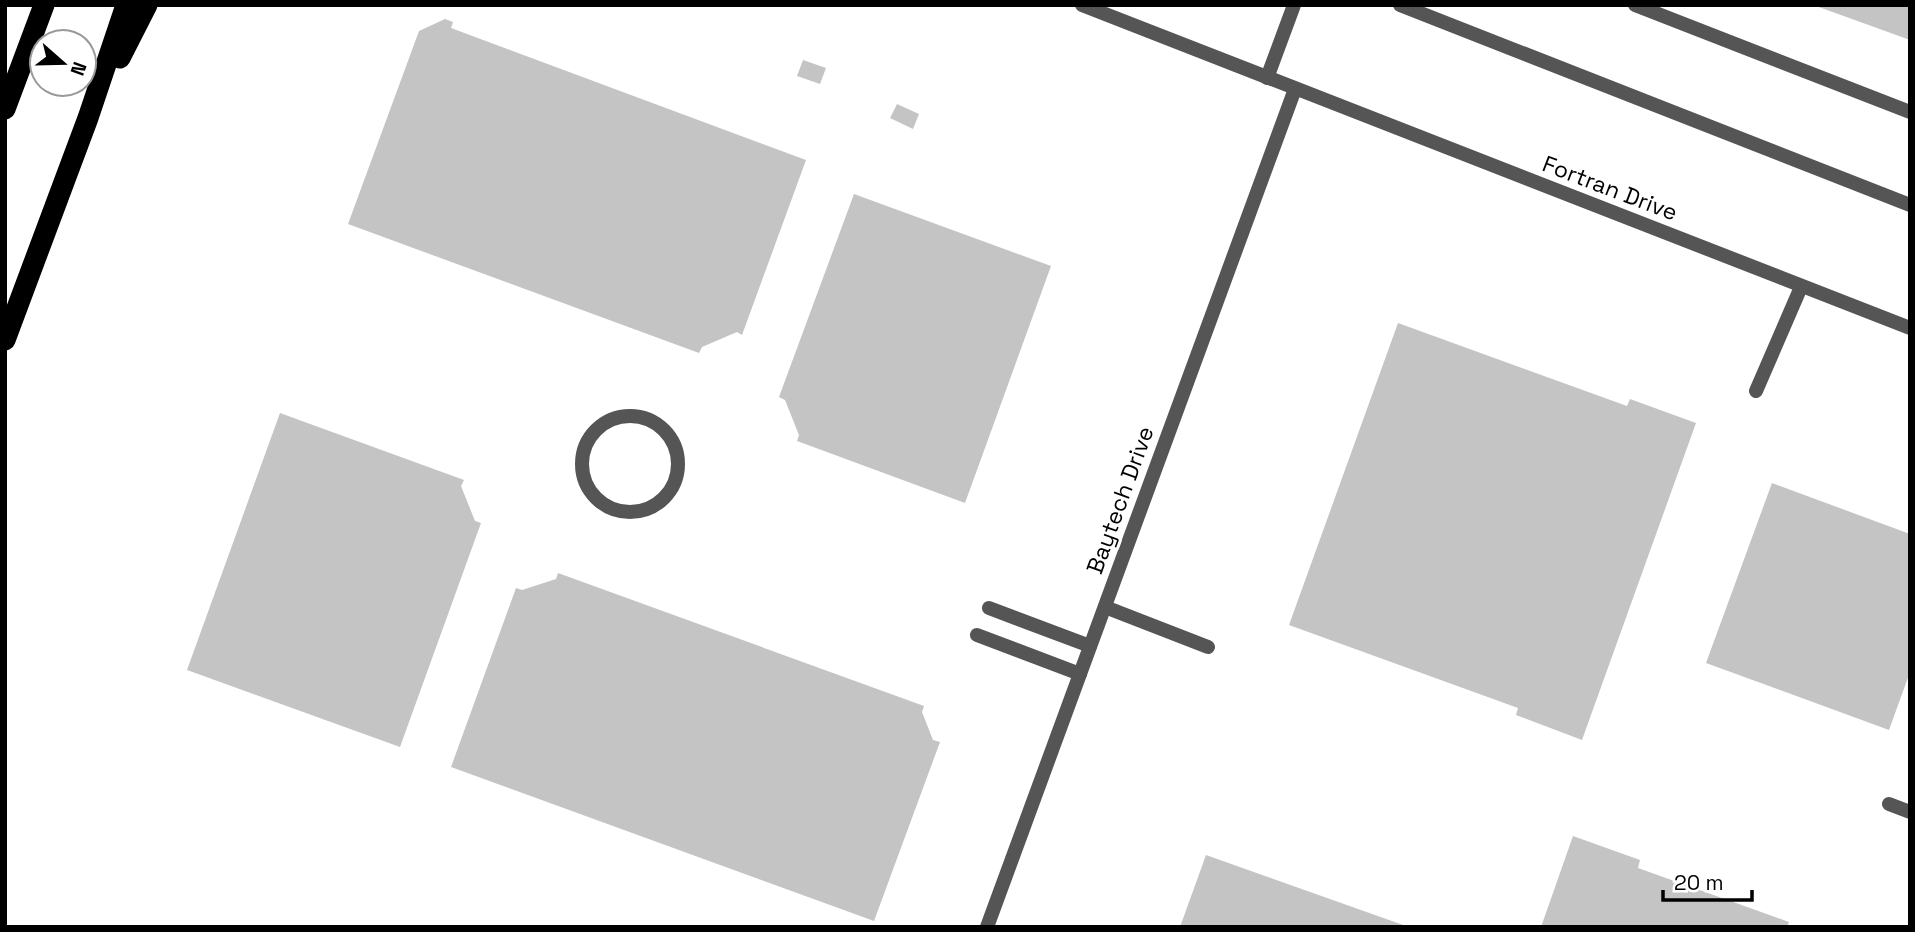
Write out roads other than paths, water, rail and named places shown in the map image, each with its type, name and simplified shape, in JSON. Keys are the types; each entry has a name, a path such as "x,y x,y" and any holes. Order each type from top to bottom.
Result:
{"highway":[{"path":"5,109 44,5"},
{"path":"5,340 88,118 126,5"},
{"path":"88,118 147,5"}],"street":[{"name":"Fortran Drive","path":"1082,5 1910,328"},
{"path":"1267,78 1294,5"},
{"path":"1400,5 1910,205"},
{"path":"1636,5 1910,113"},
{"name":"Baytech Drive","path":"987,927 1295,89"},
{"path":"1756,391 1801,287"},
{"path":"634,415 652,420 667,432 676,448 678,467 673,486 662,500 645,510 626,513 608,507 593,495 583,479 581,460 586,441 598,427 615,417 634,415"},
{"path":"1105,607 1208,647"},
{"path":"989,608 1090,646"},
{"path":"977,635 1080,674"},
{"path":"1889,804 1910,812"}]}
